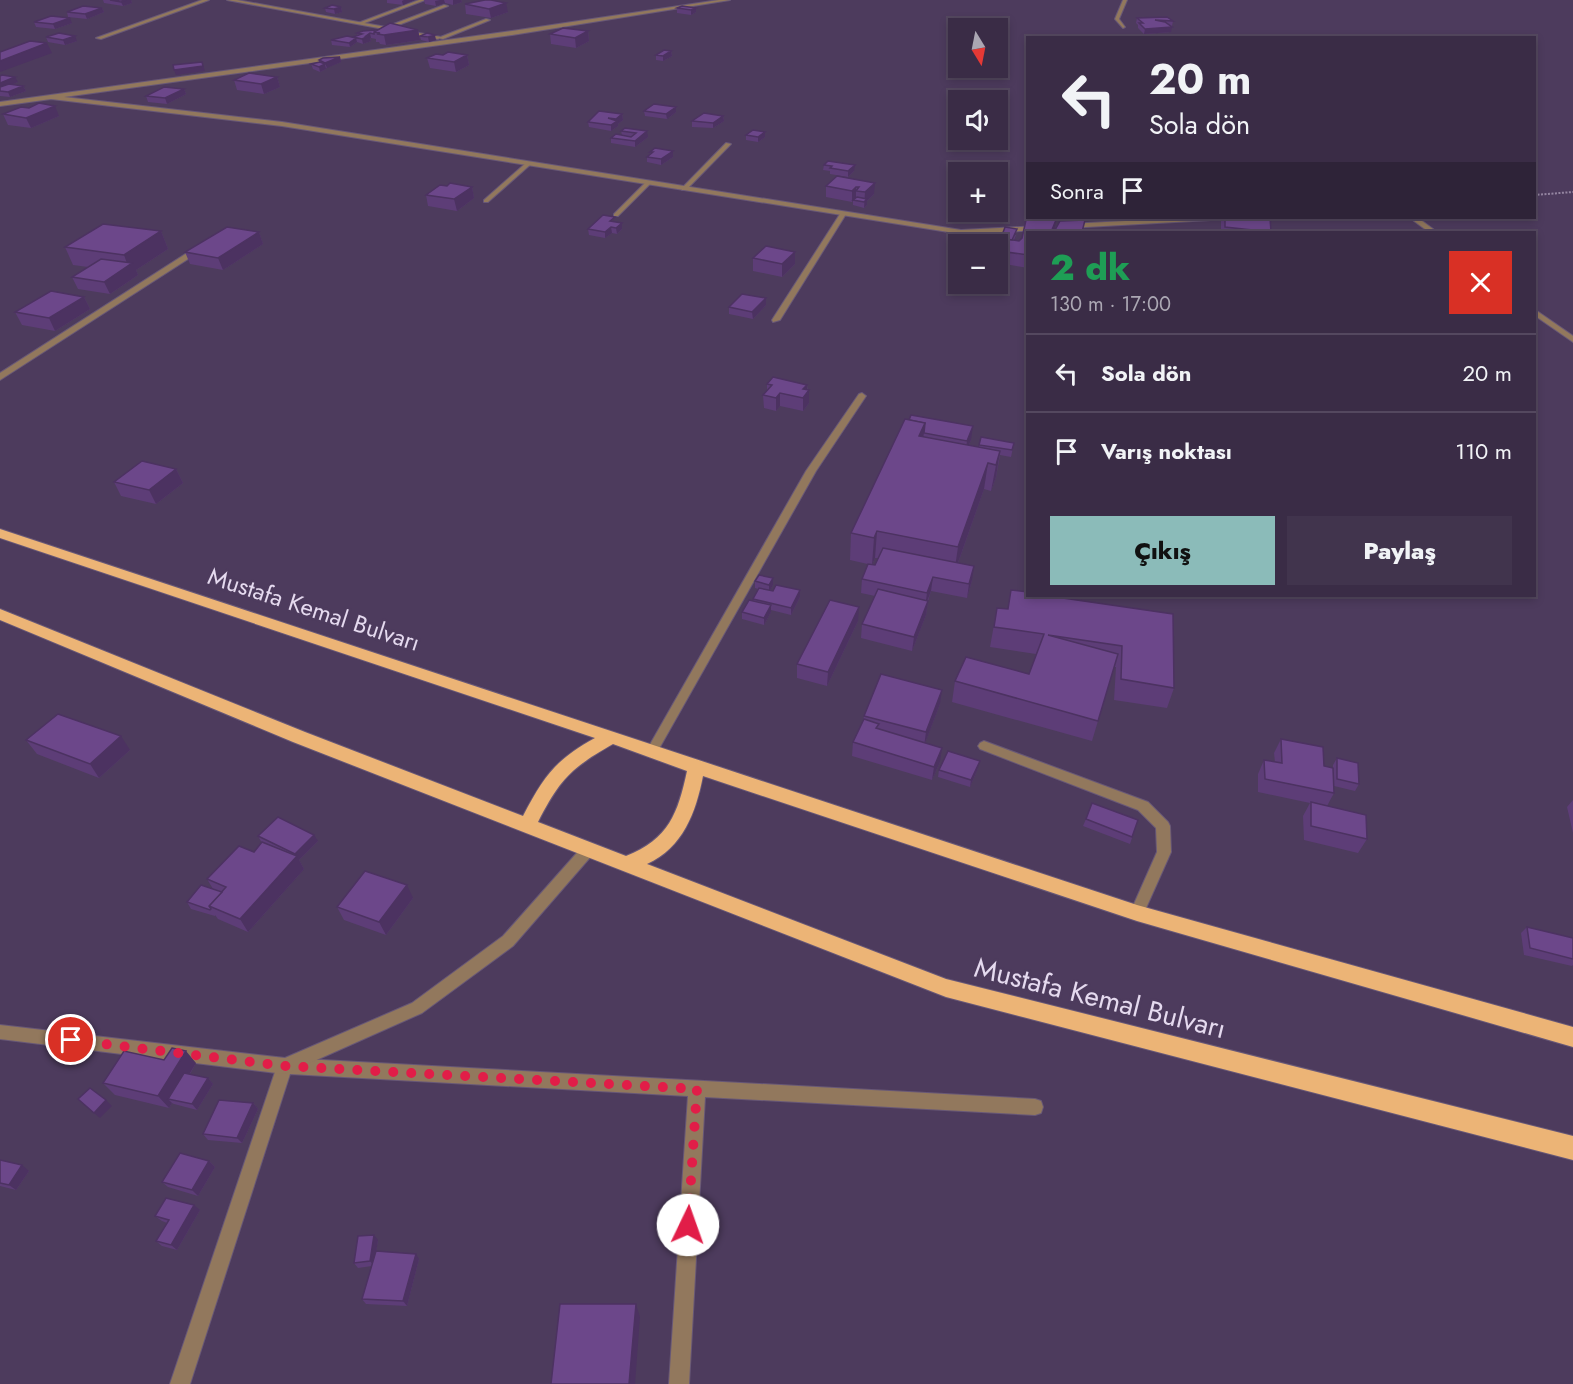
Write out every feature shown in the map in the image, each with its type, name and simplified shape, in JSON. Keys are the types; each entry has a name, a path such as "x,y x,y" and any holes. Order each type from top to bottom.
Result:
{"highway":[{"name":"Mustafa Kemal Bulvarı","path":"0,533 1137,913 1573,1037"},
{"name":"Mustafa Kemal Bulvarı","path":"0,614 298,737 946,988 1573,1148"},
{"path":"527,826 548,785 574,758 611,737"},
{"path":"625,865 655,851 679,826 690,802 696,767"}],"street":[{"path":"99,38 207,0"},
{"path":"229,0 457,41 728,0"},
{"path":"360,23 423,0"},
{"path":"1123,27 1117,19 1125,0"},
{"path":"387,28 446,6"},
{"path":"0,104 443,40 488,20"},
{"path":"443,40 446,51"},
{"path":"51,97 282,124 961,232 1044,227"},
{"path":"684,189 728,144"},
{"path":"486,201 528,164"},
{"path":"616,215 648,183"},
{"path":"776,320 843,214"},
{"path":"1056,227 1194,219"},
{"path":"1415,219 1432,231"},
{"path":"0,377 204,245"},
{"path":"1536,312 1573,340"},
{"path":"652,751 812,471 862,396"},
{"path":"984,747 1143,806 1163,826 1164,852 1137,913"},
{"path":"180,1384 285,1066 417,1008 508,941 588,850"},
{"path":"0,1032 285,1066 1035,1107"},
{"path":"679,1384 697,1089"}],"path":[{"path":"1536,195 1573,192"}],"building":[{"path":"485,0 506,3 489,9 465,4"},
{"path":"332,5 341,7 325,8"},
{"path":"83,6 102,8 85,14 67,12"},
{"path":"682,6 696,8 691,10 677,8"},
{"path":"51,16 70,18 53,24 34,22"},
{"path":"1167,17 1173,21 1155,20 1165,22 1172,27 1145,29 1139,23 1143,23 1137,18"},
{"path":"390,23 418,30 384,35 374,32"},
{"path":"563,28 588,31 575,38 550,34"},
{"path":"377,30 374,34 370,33 362,39 353,37 362,34 357,33 363,31"},
{"path":"59,33 75,36 63,40 46,37"},
{"path":"427,33 435,35 420,36"},
{"path":"347,36 356,38 349,43 331,40"},
{"path":"30,41 47,43 0,61 0,52"},
{"path":"664,50 671,51 663,56 656,55"},
{"path":"448,52 467,55 454,62 427,58 436,54 443,55"},
{"path":"340,57 325,63 319,60 323,58"},
{"path":"202,62 203,66 174,70 173,65"},
{"path":"320,62 325,64 319,67 311,64"},
{"path":"249,73 277,77 261,84 234,80"},
{"path":"2,75 15,77 0,83"},
{"path":"9,84 23,86 8,92 0,91 0,87"},
{"path":"164,87 184,89 165,98 146,96"},
{"path":"39,103 55,106 26,118 3,114 21,107 29,108"},
{"path":"654,104 676,107 666,114 644,111"},
{"path":"599,111 622,114 616,119 608,118 617,121 611,125 588,122"},
{"path":"704,113 723,116 713,123 692,121"},
{"path":"625,128 647,131 635,141 611,138 616,134 631,137 636,133 621,131"},
{"path":"753,130 765,132 758,137 746,135"},
{"path":"655,148 673,151 661,159 647,157"},
{"path":"828,161 855,165 848,171 824,165"},
{"path":"837,176 875,183 865,192 856,191 859,187 852,191 826,186"},
{"path":"450,183 472,187 454,199 426,195 440,185 447,186"},
{"path":"857,197 867,199 864,202 853,200"},
{"path":"603,215 615,217 610,221 622,223 605,232 588,229"},
{"path":"1225,219 1270,219 1271,231 1262,231 1225,227"},
{"path":"1026,220 1056,220 1051,231 1026,231 1026,255 1008,252 1008,239 1019,241 1022,238"},
{"path":"1085,220 1082,231 1055,231 1060,221"},
{"path":"103,224 161,231 124,255 65,247"},
{"path":"227,227 259,232 218,258 185,252"},
{"path":"1005,227 1017,229 1012,240 1008,239 1008,234 1002,234"},
{"path":"766,246 795,252 782,264 753,258"},
{"path":"101,259 132,263 104,282 72,277"},
{"path":"51,291 84,297 49,318 15,312"},
{"path":"742,294 766,298 752,312 729,307"},
{"path":"773,377 807,385 803,389 809,390 803,398 780,393 776,398 763,395 772,385 767,384"},
{"path":"911,415 973,426 967,441 924,433 925,423 909,420"},
{"path":"905,419 925,423 919,436 1000,451 996,465 988,463 958,547 877,531 874,538 851,533"},
{"path":"981,437 1014,443 1012,450 979,445"},
{"path":"142,461 176,469 149,490 114,482"},
{"path":"883,548 974,566 969,584 933,577 927,593 862,579 868,564 875,565"},
{"path":"759,575 773,578 769,585 755,581"},
{"path":"776,585 800,590 791,608 753,599 759,588 773,591"},
{"path":"878,589 928,601 914,637 862,624"},
{"path":"1011,590 1026,592 1026,597 1056,597 1173,614 1174,688 1121,679 1122,646 1048,635 1118,654 1098,721 955,681 966,657 1029,674 1044,634 994,627 997,608 1008,609"},
{"path":"749,600 771,605 764,618 742,612"},
{"path":"830,600 859,607 828,672 797,664"},
{"path":"881,674 942,690 926,732 864,716"},
{"path":"58,714 121,736 90,764 26,740"},
{"path":"864,719 879,724 876,728 942,748 934,767 853,742"},
{"path":"1281,739 1323,747 1324,766 1333,768 1334,793 1265,779 1264,760 1282,763"},
{"path":"948,751 980,761 971,780 939,770"},
{"path":"1337,758 1358,763 1359,784 1337,779"},
{"path":"1311,802 1366,815 1367,839 1311,826"},
{"path":"1092,803 1138,820 1132,837 1086,819"},
{"path":"278,817 314,835 295,854 258,836"},
{"path":"262,842 297,856 240,919 209,906 226,887 207,879 239,846 254,852"},
{"path":"365,871 407,885 379,922 337,907"},
{"path":"201,885 222,892 209,906 210,910 187,902"},
{"path":"1527,927 1573,938 1573,959 1530,948"},
{"path":"172,1048 186,1051 158,1096 103,1083 124,1051 164,1060"},
{"path":"184,1073 208,1078 192,1104 168,1099"},
{"path":"90,1088 106,1100 94,1113 78,1099"},
{"path":"219,1100 253,1103 237,1138 203,1134"},
{"path":"180,1153 209,1161 192,1190 162,1182"},
{"path":"0,1160 22,1165 9,1185 0,1183"},
{"path":"166,1198 194,1205 171,1245 156,1241 169,1220 155,1216"},
{"path":"374,1235 370,1261 354,1263 358,1236"},
{"path":"376,1251 416,1254 403,1301 362,1299"},
{"path":"560,1304 636,1304 629,1384 551,1384"}],"route":[{"path":"71,1040 285,1066 697,1089 688,1225"}]}
